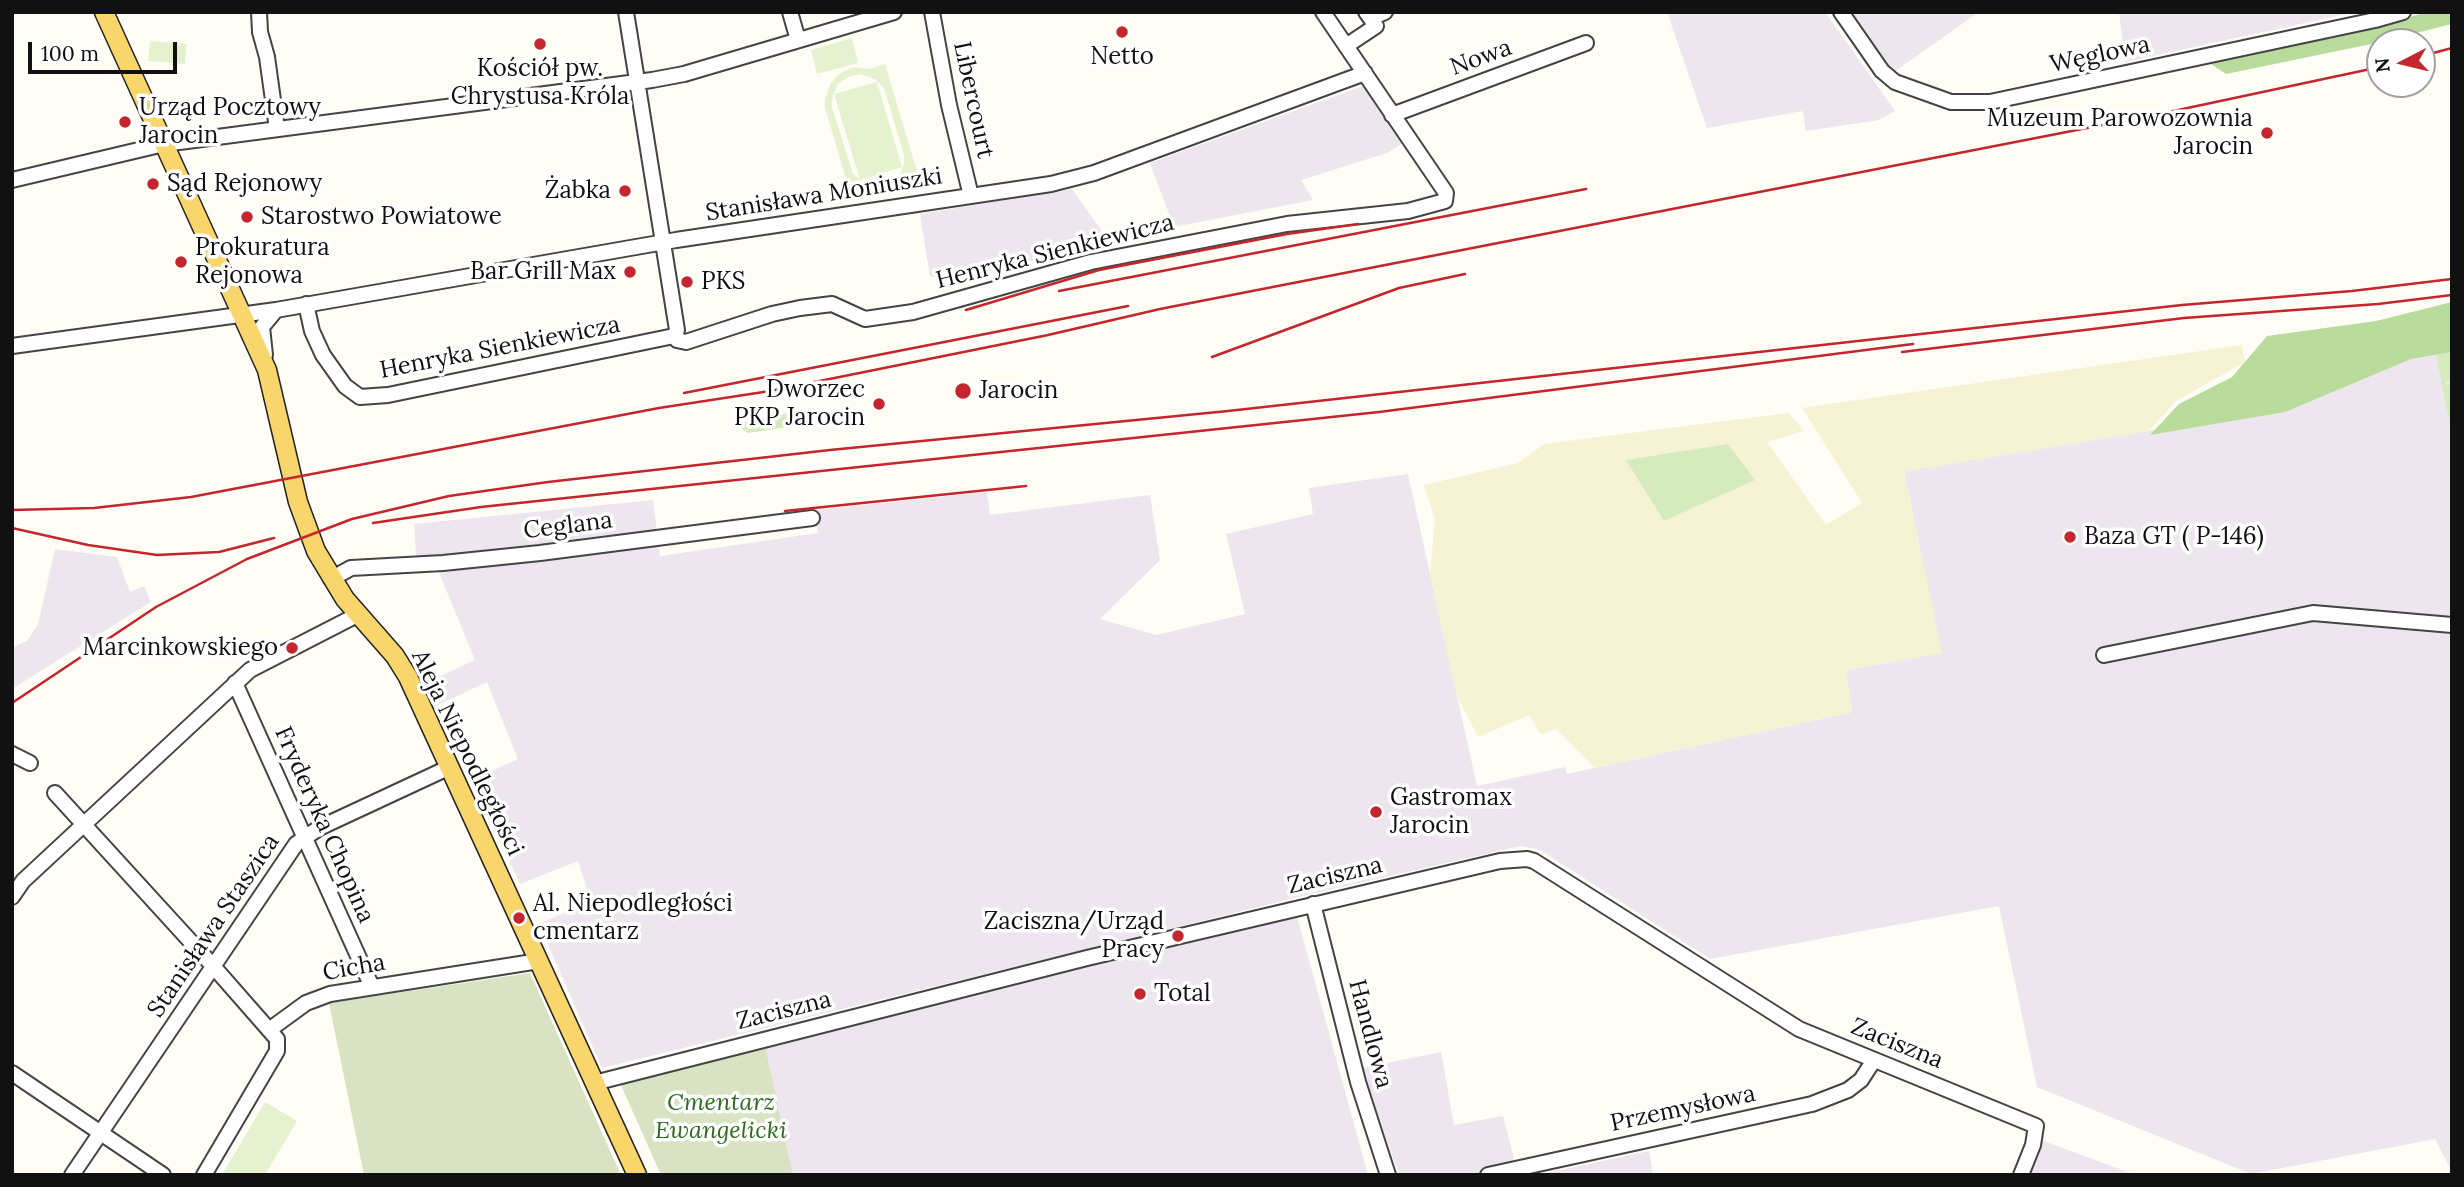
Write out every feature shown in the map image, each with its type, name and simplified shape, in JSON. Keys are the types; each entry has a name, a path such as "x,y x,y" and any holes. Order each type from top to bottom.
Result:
{"main road":[{"name":"Aleja Niepodległości","path":"104,12 267,370 298,502 316,551 331,579 402,667 636,1175"}],"street":[{"path":"259,12 260,33 267,57 277,129"},
{"path":"626,12 677,330 674,337"},
{"path":"790,12 798,40"},
{"path":"834,12 839,28"},
{"path":"12,180 164,144 684,74 894,12"},
{"name":"Libercourt","path":"932,12 948,105 971,196"},
{"path":"1323,12 1392,115"},
{"path":"1346,46 1376,26 1369,15 1385,12"},
{"name":"Węglowa","path":"1841,12 1882,71 1895,82 1951,102 1990,102 2403,12"},
{"name":"Nowa","path":"1392,115 1586,43"},
{"name":"Stanisława Moniuszki","path":"12,346 276,310 663,242 1051,184 1094,173 1365,74"},
{"name":"Henryka Sienkiewicza","path":"306,304 312,331 323,355 345,386 360,397 388,395 674,337 685,342 772,314 800,308 832,304 865,318 913,312 1091,262 1287,224 1408,211 1446,201 1446,193 1392,115"},
{"path":"267,370 261,332 265,322 276,310"},
{"name":"Ceglana","path":"331,579 351,568 443,563 540,553 812,518"},
{"path":"2104,655 2313,612 2452,625"},
{"path":"12,897 23,881 235,682 257,666 359,614"},
{"name":"Fryderyka Chopina","path":"235,682 372,987"},
{"path":"12,754 30,763"},
{"name":"Stanisława Staszica","path":"72,1175 289,853 304,836 450,768"},
{"path":"55,793 213,966 270,1030 279,1044 204,1175"},
{"name":"Zaciszna","path":"594,1083 1030,972 1313,904 1517,859 1534,861 1799,1029 2036,1126 2033,1145 2021,1175"},
{"name":"Handlowa","path":"1313,904 1358,1082 1388,1175"},
{"name":"Cicha","path":"270,1030 295,1009 318,997 539,961"},
{"name":"Przemysłowa","path":"1488,1175 1812,1104 1848,1090 1861,1080 1874,1060"},
{"path":"12,1073 163,1175"}],"shaded area":[{"path":"1667,12 1825,12 1895,111 1879,120 1806,131 1803,111 1707,128"},
{"path":"1852,12 1979,12 1894,72"},
{"path":"2119,12 2356,12 2125,62"},
{"path":"1363,86 1403,143 1387,153 1301,180 1313,200 1174,227 1150,163"},
{"path":"1072,189 1101,230 1098,243 956,281 930,276 920,214"},
{"path":"2452,318 2452,1172 2435,1139 2251,1174 2037,1087 1999,906 1710,959 1540,850 1521,846 1311,894 602,1068 539,924 591,901 578,861 520,884 472,780 518,759 487,682 434,707 424,684 475,660 437,568 417,569 414,524 653,500 660,556 818,533 815,510 987,492 990,515 1150,495 1160,560 1100,619 1156,635 1245,614 1226,534 1313,514 1309,488 1408,474 1477,786 1565,767 1567,774 1852,712 1846,670 1941,653 1904,471 2165,428"},
{"path":"2242,345 2245,362 2176,401 2149,431 1904,472 1942,653 1846,670 1852,712 1595,768 1556,729 1541,735 1529,715 1478,737 1457,696 1430,574 1435,519 1424,485 1518,463 1544,444 1789,413 1804,431 1767,442 1826,525 1862,503 1802,408"},
{"path":"55,549 117,557 130,592 144,586 151,602 12,689 12,648 27,641 38,624"},
{"path":"1296,913 1368,1175 793,1175 765,1045"},
{"path":"1441,1052 1454,1125 1503,1116 1518,1175 1399,1175 1362,1068"},
{"path":"2041,1140 2136,1175 2028,1175"},
{"path":"1649,1151 1653,1175 1537,1175"}],"green space":[{"path":"2426,12 2452,12 2452,24 2436,28 2370,28"},
{"path":"2366,29 2366,45 2226,74 2208,62"},
{"path":"852,38 858,63 817,74 811,50"},
{"path":"150,41 187,44 185,64 148,61"},
{"path":"885,64 919,178 903,183 890,192 873,195 857,189 845,176 825,108 831,82 842,72 854,67 870,69","holes":["860,74 875,79 884,88 904,155 900,174 881,187 865,184 853,174 832,107 838,84 848,77"]},
{"path":"877,82 902,167 860,180 834,94"},
{"path":"2452,302 2452,352 2411,359 2285,412 2150,435 2179,404 2232,377 2267,336 2376,321"},
{"path":"2452,352 2452,380 2445,382 2446,385 2452,385 2452,434 2436,355"},
{"path":"811,408 814,423 748,433 742,429 745,422"},
{"path":"1728,444 1755,480 1664,521 1626,460"},
{"path":"530,973 621,1175 364,1175 329,1003"},
{"name":"Cmentarz Ewangelicki","path":"765,1045 793,1175 661,1175 620,1083"},
{"path":"265,1102 297,1121 265,1175 222,1175"}],"railway":[{"path":"2436,52 2452,48"},
{"path":"12,510 94,508 191,497 659,408 770,391 1048,335 1160,309 2164,113 2366,70"},
{"path":"1059,291 1586,189"},
{"path":"966,310 1099,270 1287,234 1358,224"},
{"path":"1212,357 1399,288 1465,274"},
{"path":"12,703 156,607 247,559 352,519 449,496 830,450 1228,411 2182,305 2352,291 2452,279"},
{"path":"1902,352 2184,318 2378,304 2452,295"},
{"path":"684,393 1128,306"},
{"path":"373,523 481,507 1379,412 1913,344"},
{"path":"785,511 1026,486"},
{"path":"12,528 88,545 157,555 219,552 274,538"}],"place":[{"name":"Netto","path":"1122,32"},
{"name":"Kościół pw. Chrystusa Króla","path":"540,44"},
{"name":"Urząd Pocztowy Jarocin","path":"125,122"},
{"name":"Muzeum Parowozownia Jarocin","path":"2267,133"},
{"name":"Sąd Rejonowy","path":"153,184"},
{"name":"Żabka","path":"625,191"},
{"name":"Starostwo Powiatowe","path":"247,217"},
{"name":"Prokuratura Rejonowa","path":"181,262"},
{"name":"Bar Grill Max","path":"630,272"},
{"name":"PKS","path":"687,282"},
{"name":"Jarocin","path":"963,391"},
{"name":"Dworzec PKP Jarocin","path":"879,404"},
{"name":"Baza GT ( P-146)","path":"2070,537"},
{"name":"Marcinkowskiego","path":"292,648"},
{"name":"Gastromax Jarocin","path":"1376,812"},
{"name":"Al. Niepodległości cmentarz","path":"519,918"},
{"name":"Zaciszna/Urząd Pracy","path":"1178,936"},
{"name":"Total","path":"1140,994"}]}
